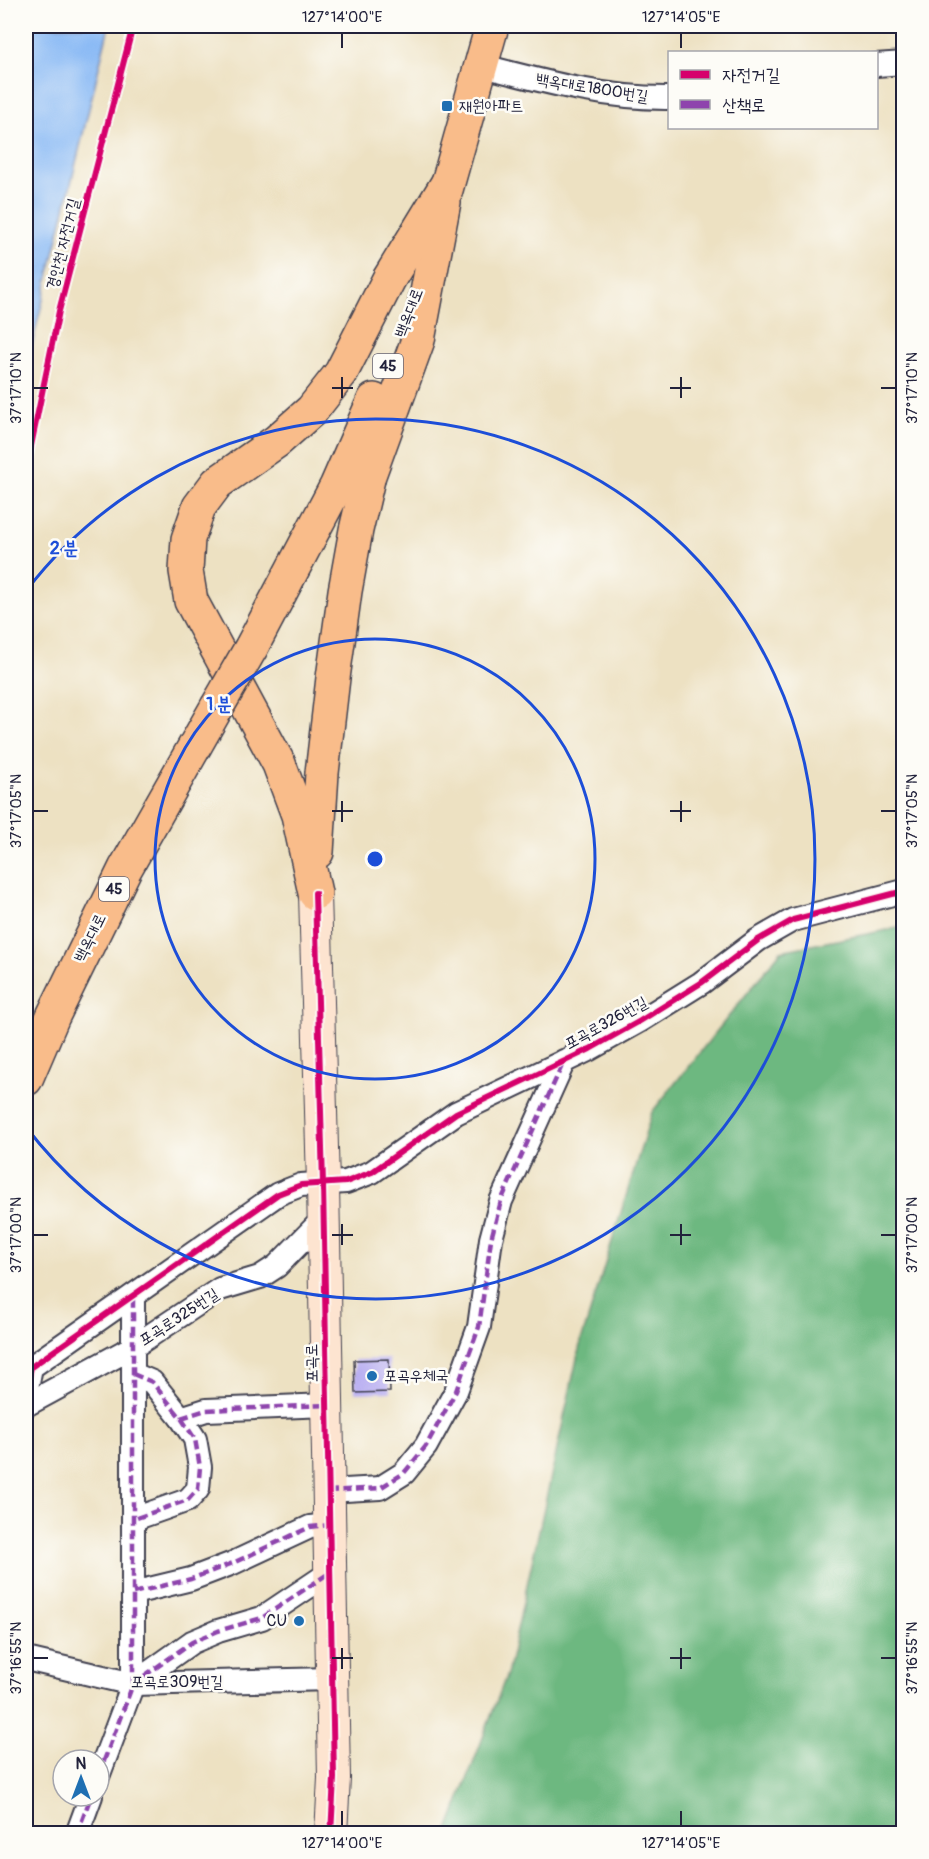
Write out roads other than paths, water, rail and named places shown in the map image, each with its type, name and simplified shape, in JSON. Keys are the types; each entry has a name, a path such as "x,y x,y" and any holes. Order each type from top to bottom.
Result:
{"main road":[{"name":"백옥대로","path":"26,1079 62,996 125,869 251,648 336,487 366,422 423,274 492,26"},
{"path":"315,893 322,773 345,591 369,475 418,340 447,184"},
{"path":"315,893 298,815 279,764 191,601 186,571 188,539 199,507 217,483 286,434 312,411 341,373 389,279 447,184"}],"street":[{"path":"878,65 903,63"},
{"name":"백옥대로1800번길","path":"480,65 560,86 604,93 668,98"},
{"name":"포곡로326번길","path":"26,1393 32,1367 278,1194 301,1185 346,1182 372,1172 456,1113 590,1049 640,1021 701,983 758,940 793,920 903,891"},
{"name":"포곡로","path":"315,893 334,1778 330,1833"},
{"path":"328,1491 380,1488 404,1473 426,1446 456,1391 479,1327 491,1239 501,1202 564,1061"},
{"name":"포곡로325번길","path":"26,1405 133,1347 220,1289 260,1277 277,1266 323,1219"},
{"path":"109,1748 133,1684 133,1296"},
{"path":"133,1374 152,1382 181,1418 195,1439 200,1467 198,1489 188,1500 134,1519"},
{"path":"181,1418 206,1410 327,1405"},
{"path":"133,1593 191,1579 233,1563 310,1527 329,1525"},
{"path":"133,1684 192,1642 218,1630 262,1618 329,1574"},
{"name":"포곡로309번길","path":"26,1659 133,1684 331,1679"},
{"path":"76,1833 86,1808"}],"water":[{"path":"26,26 109,26 26,370"}],"place":[{"name":"재원아파트","path":"447,106"},
{"name":"포곡우체국","path":"372,1376"},
{"name":"CU","path":"299,1621"}]}
